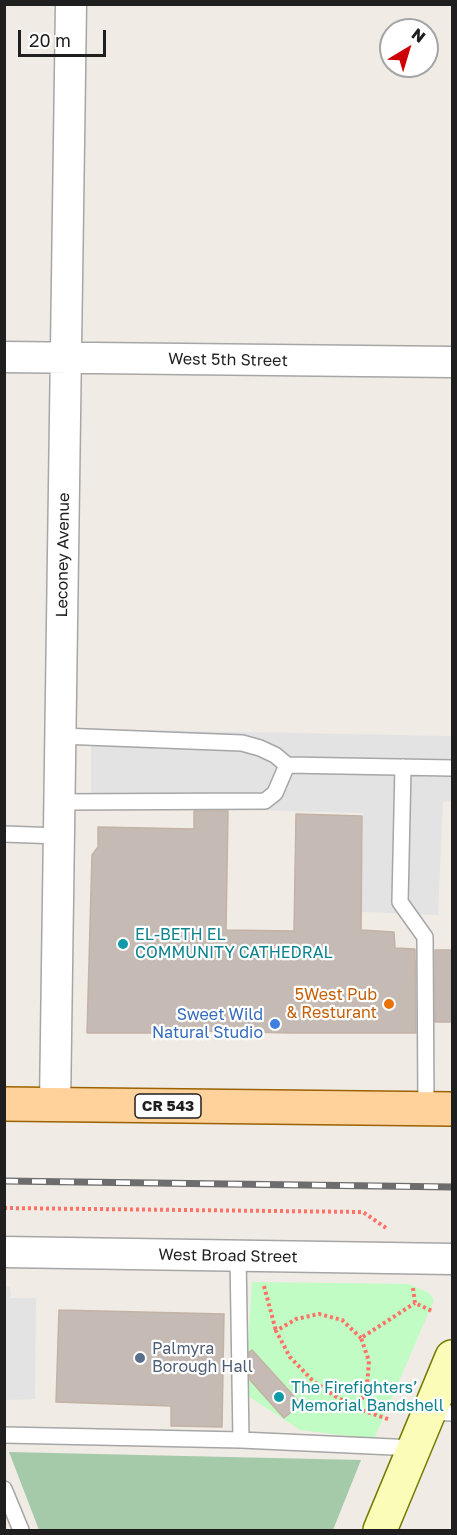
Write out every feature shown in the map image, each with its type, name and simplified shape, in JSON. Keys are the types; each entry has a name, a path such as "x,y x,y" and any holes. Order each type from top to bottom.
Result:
{"main road":[{"name":"CR 543","path":"4,1104 439,1109"},
{"path":"388,1523 415,1448 441,1412 450,1370"}],"street":[{"name":"Leconey Avenue","path":"55,1105 71,4"},
{"name":"West 5th Street","path":"4,357 453,362"},
{"name":"West Broad Street","path":"4,1252 453,1259"}],"lane":[{"path":"60,736 242,743 275,755 287,765 453,768"},
{"path":"60,802 265,801 275,793 287,765"},
{"path":"403,767 400,902 425,937 439,1109"},
{"path":"4,834 59,836"},
{"path":"238,1256 241,1440"},
{"path":"4,1435 241,1440 415,1448"},
{"path":"4,1489 21,1530"}],"path":[{"path":"4,1208 363,1212 391,1230"},
{"path":"413,1286 415,1303"},
{"path":"415,1303 432,1311"},
{"path":"361,1338 415,1303"},
{"path":"358,1409 367,1386 369,1361 361,1338 342,1320 320,1314 296,1319 276,1331 290,1357 313,1381 358,1409 388,1419"}],"green space":[{"path":"252,1282 409,1284 429,1293 434,1300 374,1439 300,1430 245,1394"},
{"path":"9,1452 361,1460 333,1530 39,1530"}],"shaded area":[{"path":"91,729 452,736 452,801 443,802 438,915 361,912 363,813 91,806"},
{"path":"4,1287 10,1287 11,1298 36,1298 35,1399 5,1400"}],"building":[{"path":"194,811 228,811 226,930 294,931 296,814 362,816 361,930 394,932 395,948 415,949 416,1033 155,1030 155,1033 87,1033 92,855 98,847 98,827 194,829"},
{"path":"435,950 453,950 453,1022 435,1022"},
{"name":"Palmyra Borough Hall","path":"59,1310 224,1314 222,1427 171,1426 171,1406 56,1402"},
{"name":"The Firefighters’ Memorial Bandshell","path":"252,1350 301,1404 284,1418 250,1380 249,1352"}],"railway":[{"path":"4,1181 452,1187"}],"place":[{"name":"EL-BETH EL COMMUNITY CATHEDRAL","path":"123,944"},
{"name":"5West Pub & Resturant","path":"389,1004"},
{"name":"Sweet Wild Natural Studio","path":"275,1024"},
{"name":"Palmyra Borough Hall","path":"140,1358"},
{"name":"The Firefighters’ Memorial Bandshell","path":"279,1397"}]}
